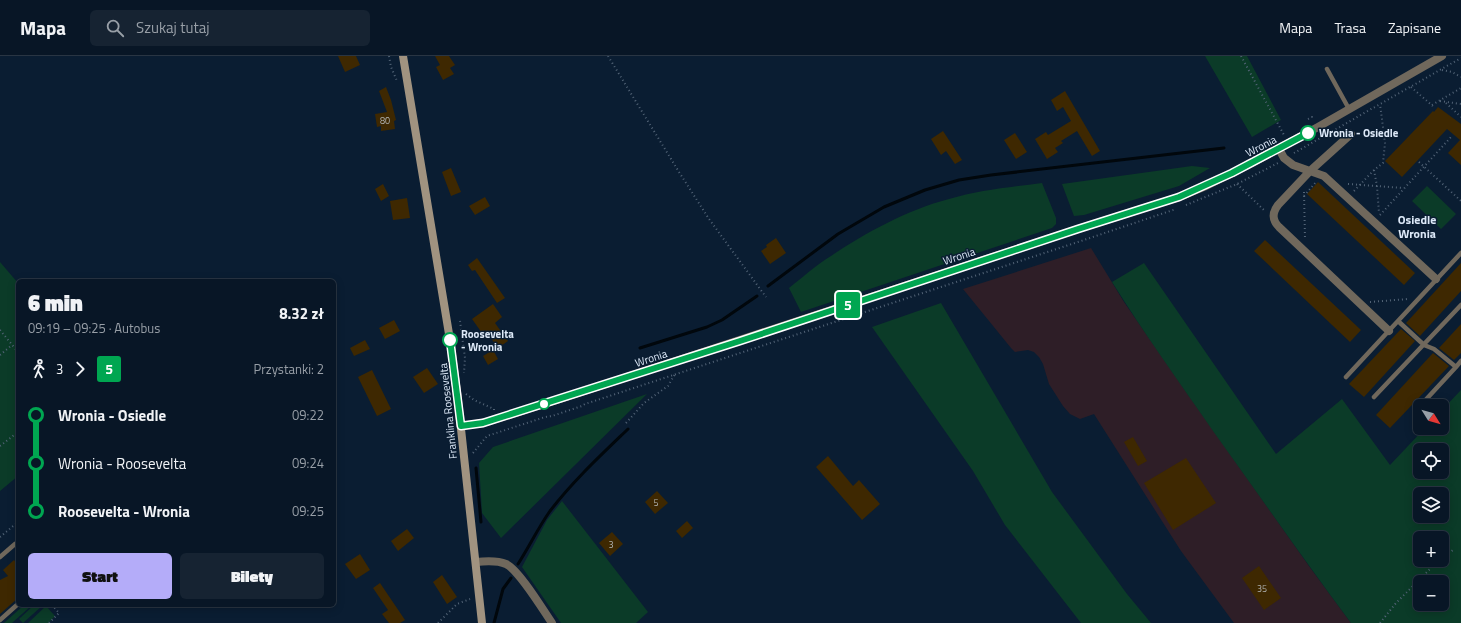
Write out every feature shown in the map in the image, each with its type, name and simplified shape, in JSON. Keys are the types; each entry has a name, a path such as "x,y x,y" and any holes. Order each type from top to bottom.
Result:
{"street":[{"name":"Franklina Roosevelta","path":"403,56 450,340 461,426 482,623"},
{"name":"Wronia","path":"461,426 483,423 563,398 1179,197 1206,186 1279,149 1442,56"},
{"path":"1351,134 1310,171 1278,205 1275,210 1274,219 1279,227 1389,330"},
{"path":"1279,149 1288,162 1324,176 1436,280"},
{"path":"476,562 496,562 508,565 518,575 552,623"}],"lane":[{"path":"1327,69 1349,109"},
{"path":"1346,377 1461,253"},
{"path":"1374,397 1461,305"},
{"path":"1398,321 1424,345 1434,349 1456,367"},
{"path":"1426,399 1461,361"},
{"path":"0,557 15,544"},
{"path":"0,620 16,606"}],"path":[{"path":"608,56 709,219 766,297"},
{"path":"1241,56 1288,144"},
{"path":"1442,70 1452,72 1461,77"},
{"path":"1411,87 1435,108"},
{"path":"1432,105 1461,88"},
{"path":"1439,101 1461,104"},
{"path":"1445,102 1461,117"},
{"path":"1348,198 1374,170 1383,163 1385,143 1380,104"},
{"path":"1374,170 1377,186 1379,217 1451,137"},
{"path":"1419,162 1461,201"},
{"path":"1304,196 1317,181"},
{"path":"1299,246 1304,242 1305,238 1304,196 1303,185 1300,182"},
{"path":"1332,183 1404,188"},
{"path":"1237,184 1274,219"},
{"path":"1359,302 1409,299"},
{"path":"460,321 465,358 464,378"},
{"path":"0,330 16,350"},
{"path":"0,355 12,345"},
{"path":"626,423 644,403 668,386 675,374"},
{"path":"457,392 465,392 474,400 494,409"},
{"path":"487,436 502,431"},
{"path":"0,446 16,434"},
{"path":"0,537 16,524"},
{"path":"1449,553 1453,550"},
{"path":"1380,623 1396,603 1432,567"},
{"path":"438,623 457,604 470,599 479,593"},
{"path":"49,623 59,613 54,607"}],"shaded area":[{"path":"1091,248 1124,302 1187,393 1351,623 1234,623 1181,551 1094,414 1080,419 1070,414 1049,384 1043,364 1039,357 1034,352 1028,350 1015,352 963,289"}],"green space":[{"path":"1205,56 1247,56 1281,120 1252,137"},
{"path":"1192,166 1210,168 1179,186 1084,215 1074,216 1062,184"},
{"path":"1042,183 1056,218 1056,224 1052,228 801,312 789,288 820,263 845,247 888,223 918,209 972,193"},
{"path":"1427,186 1456,214 1441,229 1412,201"},
{"path":"0,262 16,281 16,478 0,491"},
{"path":"1144,263 1276,454 1342,399 1390,465 1418,435 1449,435 1449,403 1461,390 1461,623 1351,623 1149,339 1112,282"},
{"path":"941,303 1052,492 1127,594 1151,623 1081,623 1005,525 973,471 872,327"},
{"path":"647,394 501,538 482,513 479,463 493,447"},
{"path":"562,501 648,612 636,623 561,623 522,567 547,520"},
{"path":"22,607 30,607 12,623 4,623"},
{"path":"32,607 41,607 23,623 19,619"},
{"path":"45,607 47,607 55,616 48,623 28,623"}],"building":[{"path":"338,56 356,56 360,65 345,72"},
{"path":"435,56 449,56 455,65 450,68 454,74 443,80 436,67 440,65"},
{"path":"386,87 396,120 394,121 395,129 381,131 381,126 377,127 375,114 387,112 379,91"},
{"path":"1065,91 1100,151 1092,156 1077,131 1061,141 1063,143 1055,148 1058,152 1047,159 1035,139 1046,132 1048,135 1071,121 1063,107 1057,111 1051,100"},
{"path":"1438,107 1461,124 1461,165 1448,153 1460,140 1447,129 1402,177 1385,161"},
{"path":"943,131 962,160 955,164 946,151 941,155 931,139"},
{"path":"1015,133 1027,152 1016,159 1004,140"},
{"path":"451,168 461,192 451,196 442,172"},
{"path":"1318,182 1415,273 1404,285 1307,194"},
{"path":"383,184 389,196 381,201 375,189"},
{"path":"485,197 490,206 475,215 469,206"},
{"path":"407,198 410,218 393,220 390,201"},
{"path":"776,238 786,253 770,264 761,251 767,247 766,245"},
{"path":"1265,240 1361,330 1350,342 1254,251"},
{"path":"477,258 505,298 497,303 475,270 472,271 468,265"},
{"path":"1461,263 1461,291 1420,336 1406,323"},
{"path":"493,304 502,317 495,323 508,341 498,348 485,330 482,333 472,319"},
{"path":"394,320 400,331 385,339 379,328"},
{"path":"1461,324 1461,353 1454,360 1439,348"},
{"path":"1401,329 1415,341 1364,397 1349,384"},
{"path":"365,340 370,349 354,356 350,348"},
{"path":"493,350 498,359 488,365 483,356"},
{"path":"1433,353 1449,366 1418,399 1413,399 1413,404 1390,428 1376,415"},
{"path":"427,368 438,384 424,393 413,377"},
{"path":"372,370 391,409 377,416 358,377"},
{"path":"1133,437 1147,461 1138,466 1124,442"},
{"path":"828,456 853,486 859,480 880,504 862,520 816,467"},
{"path":"1186,458 1216,503 1173,530 1144,483"},
{"path":"657,491 668,503 655,514 645,502"},
{"path":"687,521 693,528 682,538 676,531"},
{"path":"407,529 414,538 398,551 391,541"},
{"path":"612,532 623,544 610,556 599,543"},
{"path":"360,554 370,570 356,579 345,564"},
{"path":"14,560 16,562 16,600 0,614 0,580 8,576 3,570"},
{"path":"1259,566 1281,598 1264,610 1242,578"},
{"path":"442,575 457,597 447,604 433,582"},
{"path":"380,583 405,620 400,623 389,623 382,614 388,610 373,588"}],"waterway":[{"path":"768,286 838,234 884,207 925,190 959,180 991,175 1224,148"},
{"path":"640,348 707,327 722,320 757,296"},
{"path":"518,564 550,511 568,489 628,429"},
{"path":"476,468 481,522"},
{"path":"494,623 503,589 511,578"}],"bus line":[{"name":"5","path":"450,340 461,426 483,423 740,341 1179,197 1206,186 1308,133"}],"place":[{"name":"Wronia - Osiedle","path":"1308,133"},
{"name":"Roosevelta - Wronia","path":"450,340"}],"district":[{"name":"Osiedle Wronia","path":"1417,226"}]}
